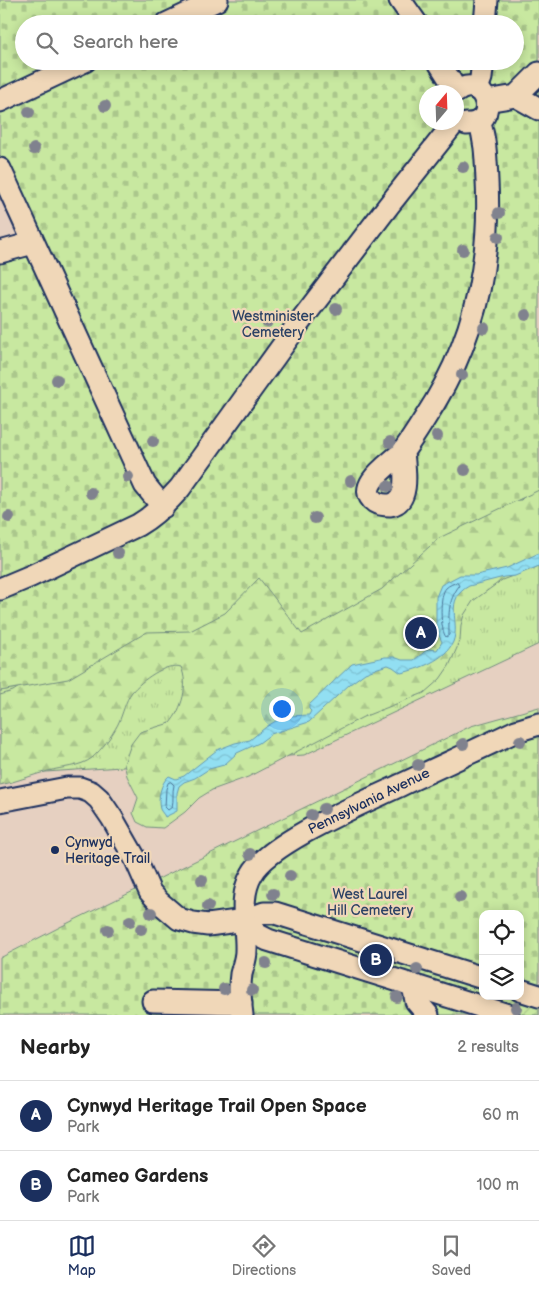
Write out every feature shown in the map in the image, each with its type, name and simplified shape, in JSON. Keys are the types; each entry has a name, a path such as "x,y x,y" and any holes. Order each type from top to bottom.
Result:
{"lane":[{"path":"185,15 217,0"},
{"path":"400,0 411,15"},
{"path":"486,15 487,0"},
{"path":"0,101 66,70"},
{"path":"447,70 486,112 479,121 468,124 464,123"},
{"path":"469,93 481,78 482,70"},
{"path":"516,96 539,73"},
{"path":"469,93 516,96 539,109"},
{"path":"403,452 431,409 454,368 477,304 487,251 488,223 485,146 479,121"},
{"path":"0,589 138,525 154,516 163,507 180,488 345,261 449,130"},
{"path":"0,169 145,485 163,507"},
{"path":"0,252 34,243"},
{"name":"Pennsylvania Avenue","path":"241,1009 240,982 246,955 243,908 247,884 252,872 269,854 330,819 516,731 539,724"},
{"path":"0,801 67,788 80,788 91,792 99,799 112,818 136,860 150,892 168,911 179,919 193,924 208,925 244,920 264,913 275,913 479,977"},
{"path":"244,920 258,935 268,940 508,1015"},
{"path":"413,985 416,1001 428,1015"},
{"path":"524,991 539,996"},
{"path":"153,1001 241,1009"}],"green space":[{"name":"Westminister Cemetery","path":"0,0 539,0 539,490 439,538 382,589 302,634 259,578 225,613 190,631 147,632 68,679 0,691 0,246 33,237 0,164"},
{"path":"539,479 539,566 502,580 473,601 464,615 460,641 449,666 440,679 424,693 363,717 248,777 212,790 199,798 185,812 163,828 147,827 137,822 133,813 138,798 127,776 124,764 131,744 140,732 170,723 178,711 184,689 183,674 181,667 168,667 148,678 132,692 113,733 92,758 76,765 0,785 0,695 13,691 43,671 250,577 409,543 512,500 521,500"},
{"path":"539,490 539,644 304,755 0,775 0,691 68,679 439,538"},
{"name":"West Laurel Hill Cemetery","path":"539,707 539,1015 0,1015 0,958 471,726"},
{"path":"266,921 479,983 479,1000 524,1000 524,997 539,1002 539,1015 526,1015 269,935 263,929"}],"water":[{"path":"539,553 539,566 515,576 469,586 461,592 455,605 455,634 453,642 438,659 416,669 401,673 388,665 365,673 350,684 309,722 271,734 259,743 237,753 224,765 209,769 195,778 184,782 179,786 177,793 177,811 165,817 160,809 159,796 164,782 169,776 176,779 184,776 217,750 250,740 279,719 289,716 309,715 311,711 309,705 352,664 385,657 414,660 428,649 437,650 442,642 436,629 436,597 441,585 460,575 476,575 507,568"}],"place":[{"name":"Cynwyd Heritage Trail Open Space","path":"421,633"},
{"name":"Cynwyd Heritage Trail","path":"55,850"},
{"name":"Cameo Gardens","path":"376,960"}]}
